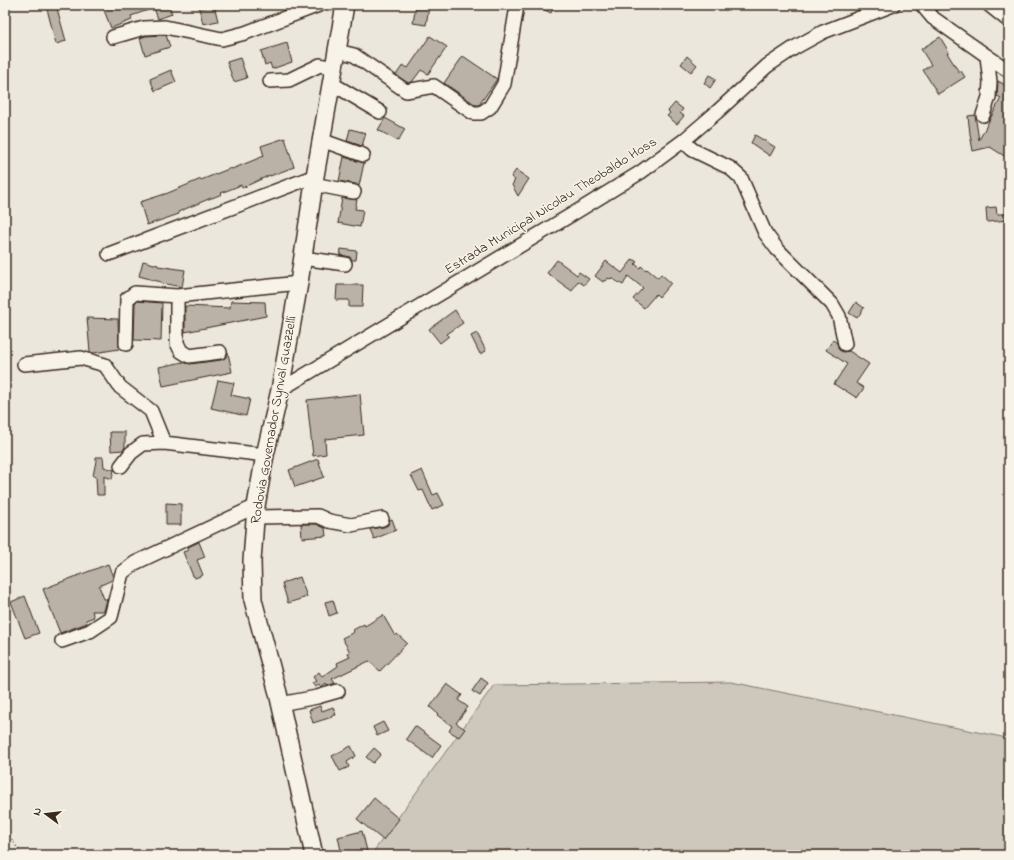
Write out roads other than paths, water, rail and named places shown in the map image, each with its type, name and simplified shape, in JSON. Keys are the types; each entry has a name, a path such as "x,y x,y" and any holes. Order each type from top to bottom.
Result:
{"main road":[{"name":"Rodovia Governador Synval Guazzelli","path":"314,855 280,704 253,600 252,561 256,512 265,455 280,390 299,283 314,180 345,5"}],"street":[{"path":"113,38 144,28 165,28 222,39 245,33 319,5"},
{"name":"Estrada Municipal Nicolau Theobaldo Hoss","path":"280,390 641,172 717,112 767,66 794,48 823,32 893,5"},
{"path":"922,5 933,18 1009,71"},
{"path":"989,5 1009,21"},
{"path":"337,51 354,55 406,91 434,86 473,113 481,113 490,107 504,84 517,6"},
{"path":"983,115 990,82 987,56"},
{"path":"270,81 289,80 320,66 380,112"},
{"path":"321,140 363,155"},
{"path":"682,141 693,150 730,168 741,178 765,233 777,249 832,304 838,316 845,344"},
{"path":"109,254 314,180 354,192"},
{"path":"302,258 345,264"},
{"path":"126,344 127,299 135,293 178,296 299,283"},
{"path":"178,296 177,343 182,351 189,356 220,352"},
{"path":"24,364 81,358 105,364 120,387 151,411 164,443"},
{"path":"121,466 131,453 143,444 164,443 265,455"},
{"path":"62,641 90,631 111,617 122,573 135,563 256,512 318,516 329,521 351,525 382,519"},
{"path":"280,704 317,697 338,691"}]}
